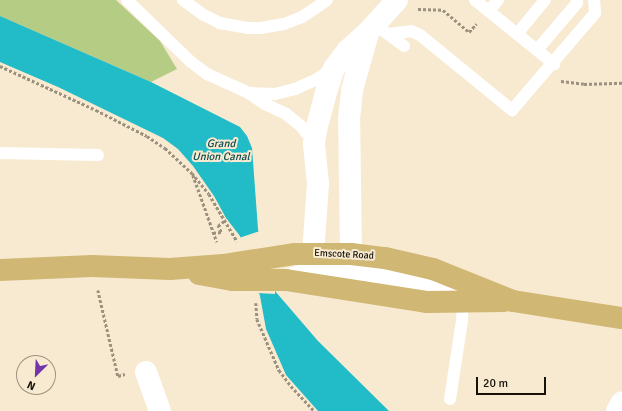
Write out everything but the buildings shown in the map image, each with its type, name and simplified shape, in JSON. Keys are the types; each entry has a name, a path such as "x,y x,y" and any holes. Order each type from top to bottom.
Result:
{"main road":[{"name":"Emscote Road","path":"0,270 92,266 170,269 314,253 343,260 385,258 433,269 513,301"},
{"name":"Emscote Road","path":"226,263 280,279 426,302 513,301 622,318"}],"street":[{"path":"314,253 318,184 314,144 319,117 334,68 347,51 377,30 405,5"},
{"path":"343,260 349,119 353,84 377,30"},
{"path":"280,279 343,260 463,302"},
{"path":"146,372 160,411"},
{"path":"617,411 622,402"}],"lane":[{"path":"127,0 185,56 207,74 249,93 297,122 314,144"},
{"path":"183,0 204,15 220,23 249,28 261,28 284,24 302,17 327,0"},
{"path":"475,0 554,64"},
{"path":"489,11 498,0"},
{"path":"517,34 545,0"},
{"path":"537,50 577,4 578,0"},
{"path":"377,30 411,31 420,34 509,114 554,64 596,13 594,0"},
{"path":"377,30 404,46"},
{"path":"249,93 275,94 305,85 334,68"},
{"path":"0,153 98,155"},
{"path":"450,399 462,321 463,302"}],"path":[{"path":"405,5 443,10 469,32 476,23 481,28"},
{"path":"0,66 96,110 147,136 179,159 192,172 209,194 224,221 236,237 238,244"},
{"path":"559,80 584,84 622,83"},
{"path":"192,172 213,233 226,263"},
{"path":"213,233 221,232 218,226 224,221"},
{"path":"92,266 118,376 138,370 146,372"},
{"path":"256,296 257,319 279,370 290,386 314,411"}],"green space":[{"path":"0,0 116,0 160,41 177,69 151,82 0,16"}],"water":[{"name":"Grand Union Canal","path":"0,16 151,82 240,127 247,136 252,148 258,229 269,284 318,341 389,411 318,411 286,375 266,329 260,296 240,236 226,218 214,196 193,166 178,149 163,138 58,87 0,62"}],"pier":[{"path":"260,231 271,283 275,288 275,294 257,293 239,238"}]}
